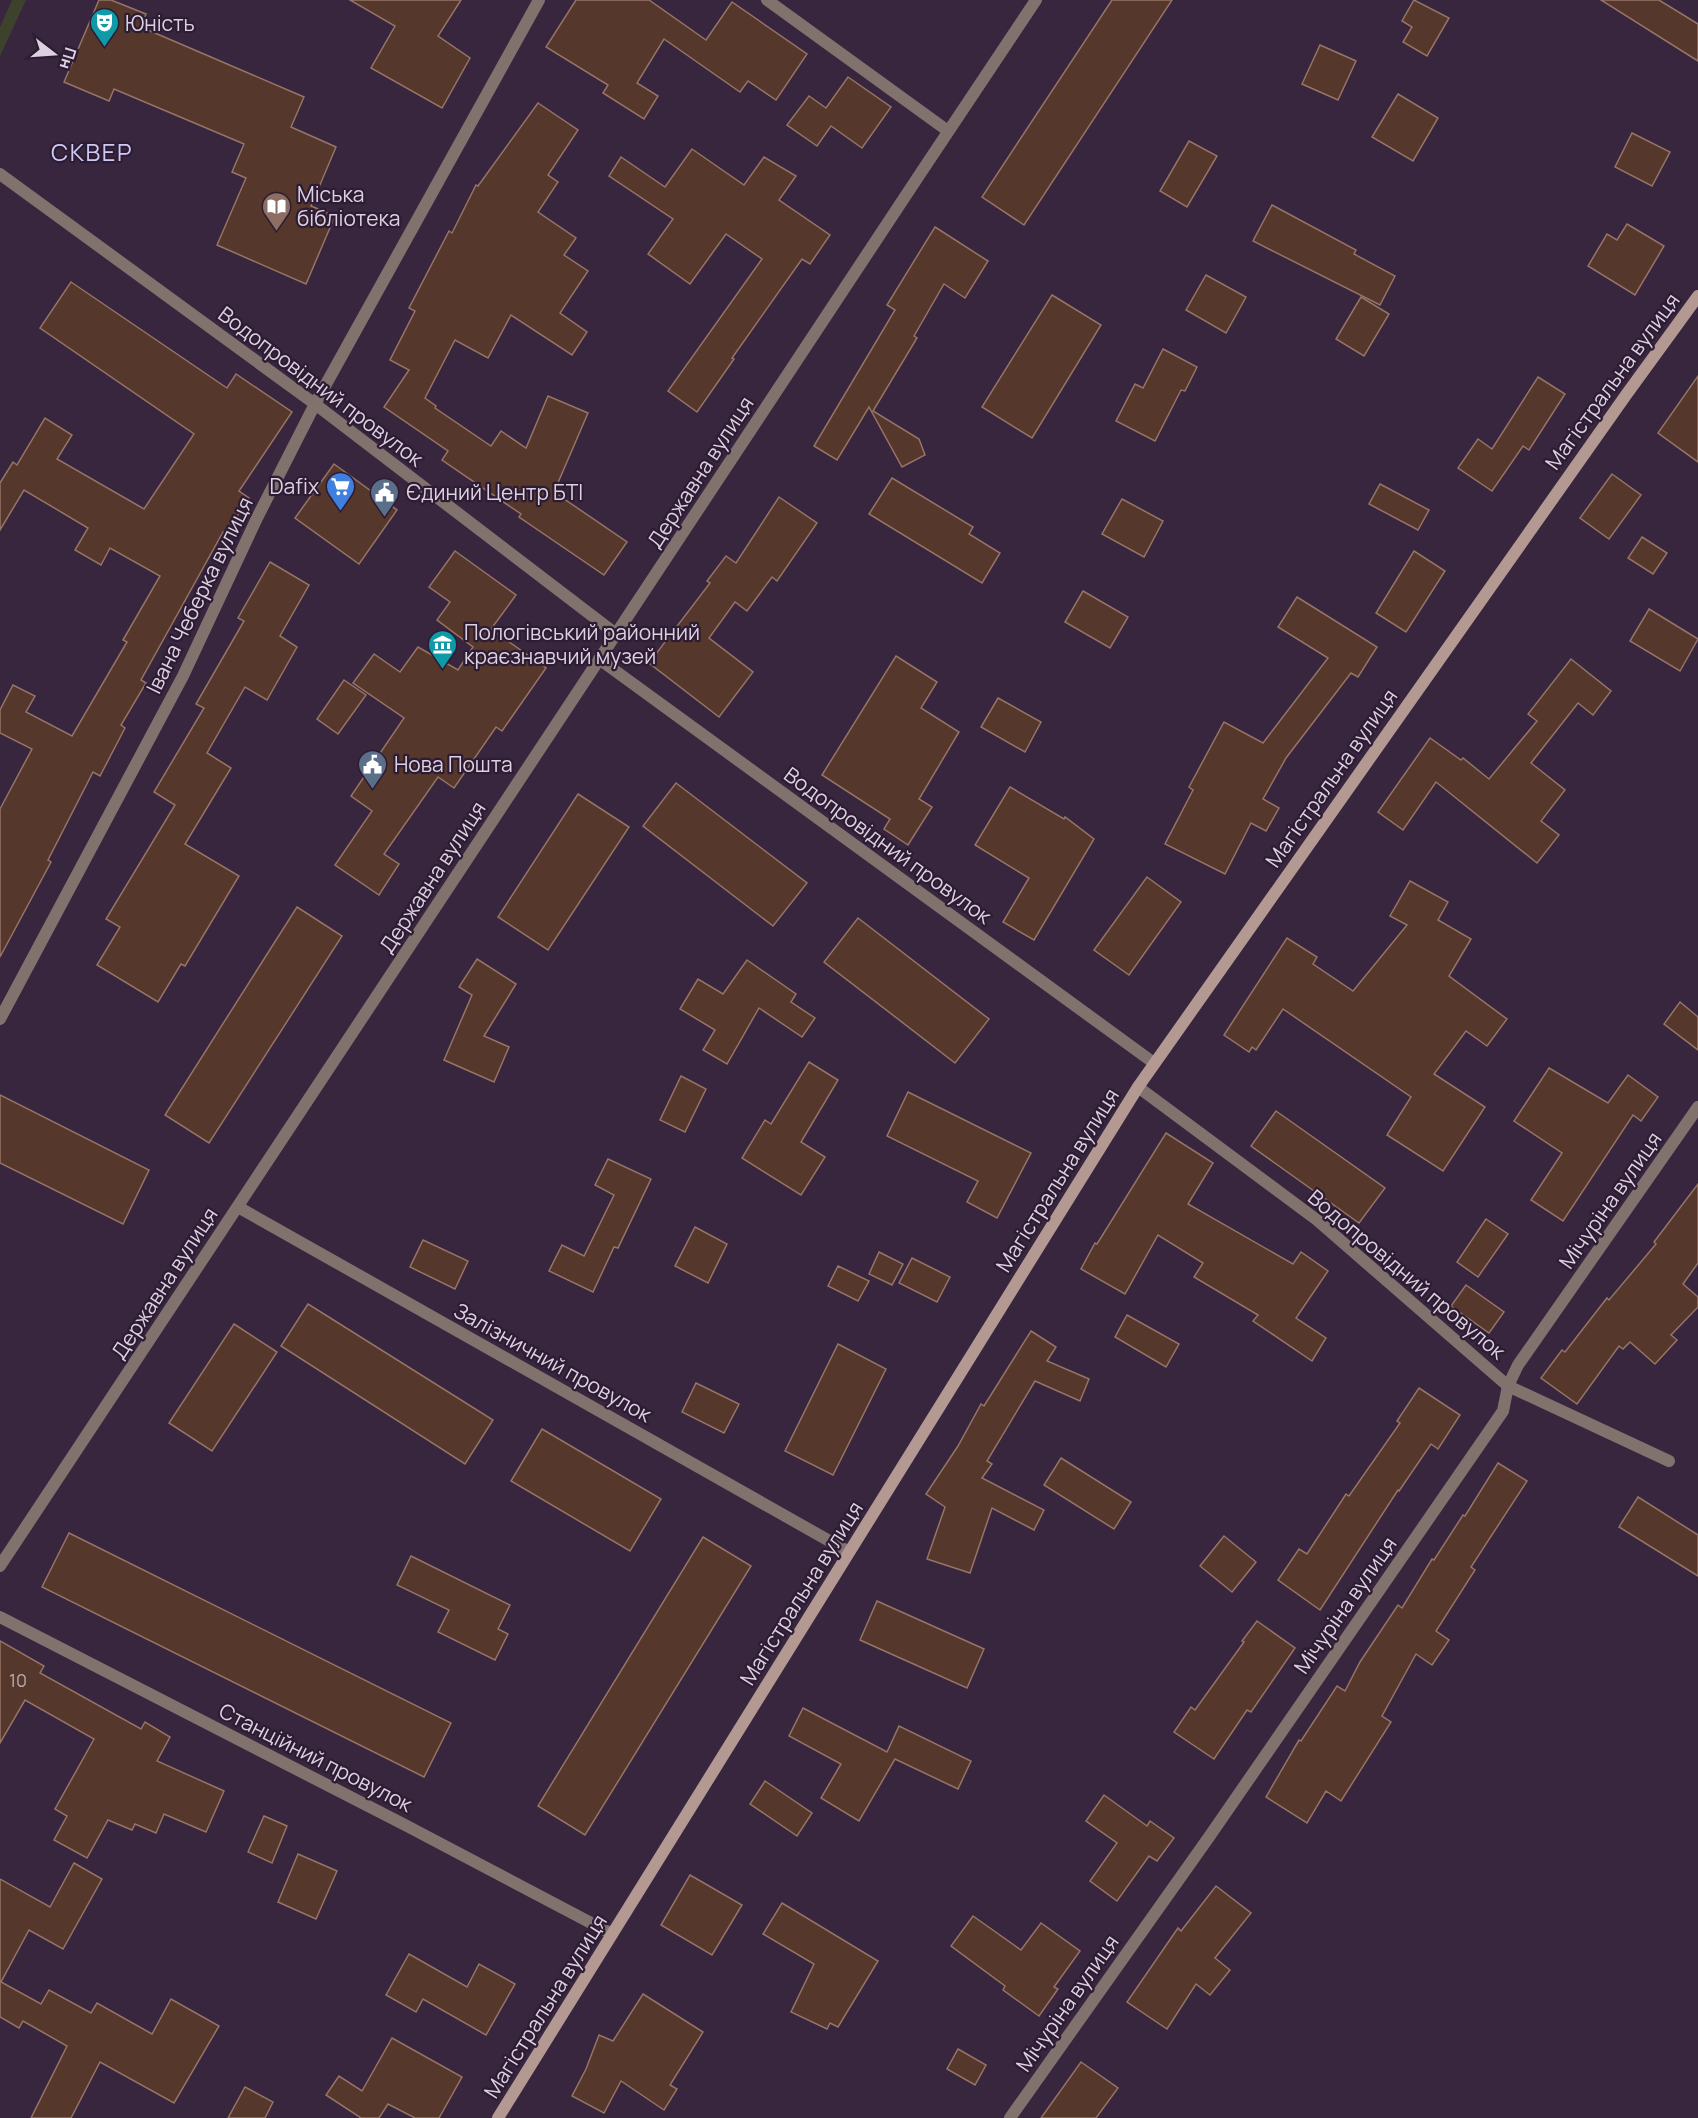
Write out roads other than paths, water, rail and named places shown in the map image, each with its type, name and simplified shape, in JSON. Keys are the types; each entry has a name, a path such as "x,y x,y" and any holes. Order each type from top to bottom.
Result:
{"main road":[{"name":"Магістральна вулиця","path":"498,2118 1138,1087 1698,296"}],"street":[{"name":"Івана Чеберка вулиця","path":"0,1019 146,748 315,404 539,0"},
{"path":"767,0 948,131"},
{"name":"Державна вулиця","path":"0,1566 1036,0"},
{"name":"Водопровідний провулок","path":"0,174 315,404 616,633"},
{"name":"Водопровідний провулок","path":"599,659 1154,1063"},
{"name":"Водопровідний провулок","path":"1138,1087 1317,1220 1508,1386 1669,1461"},
{"name":"Мічуріна вулиця","path":"1010,2118 1209,1837 1503,1411 1508,1386 1518,1365 1698,1107"},
{"name":"Залізничний провулок","path":"238,1206 849,1552"},
{"name":"Станційний провулок","path":"0,1617 612,1934"}],"place":[{"name":"Юність","path":"104,48"},
{"name":"Міська бібліотека","path":"276,232"},
{"name":"Dafix","path":"340,512"},
{"name":"Єдиний Центр БТІ","path":"385,518"},
{"name":"Пологівський районний краєзнавчий музей","path":"443,670"},
{"name":"Нова Пошта","path":"373,790"}],"district":[{"name":"СКВЕР","path":"92,151"}]}
